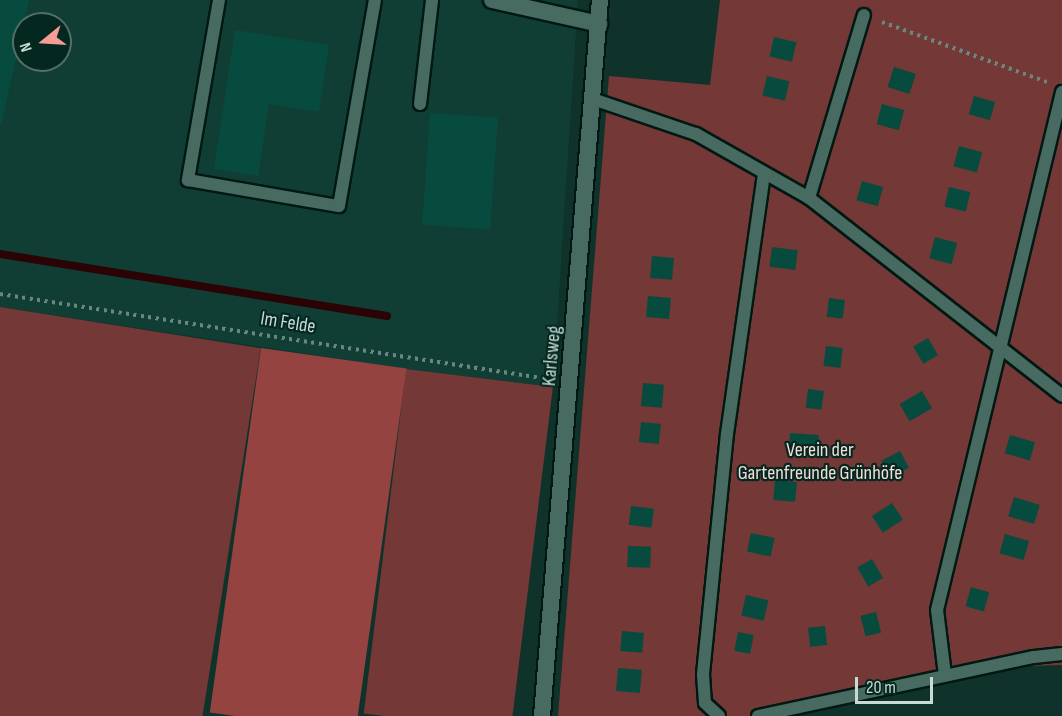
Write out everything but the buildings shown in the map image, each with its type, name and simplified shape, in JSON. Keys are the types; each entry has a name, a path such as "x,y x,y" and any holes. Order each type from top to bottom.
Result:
{"street":[{"path":"492,0 598,24"},
{"name":"Karlsweg","path":"542,716 571,382 600,0"}],"lane":[{"path":"219,0 188,180 339,206 375,0"},
{"path":"420,104 432,0"},
{"path":"809,198 864,15"},
{"path":"945,675 937,610 1062,92"},
{"path":"593,99 696,134 809,198 1062,396"},
{"path":"719,716 705,703 703,674 727,434 765,174"},
{"path":"758,716 945,675 1062,654"}],"path":[{"path":"864,15 1051,84"},
{"name":"Im Felde","path":"0,294 571,382"}],"shaded area":[{"path":"0,0 578,0 553,387 406,369 0,307"},
{"path":"261,348 407,368 358,716 235,716 210,712"}],"green space":[{"name":"Verein der Gartenfreunde Grünhöfe","path":"720,0 1062,0 1062,665 1024,666 790,716 558,716 609,76 710,85"},
{"path":"0,307 261,348 203,716 0,716"},
{"path":"406,369 553,387 513,716 385,716 364,713"}],"waterway":[{"path":"0,254 387,316"}]}
